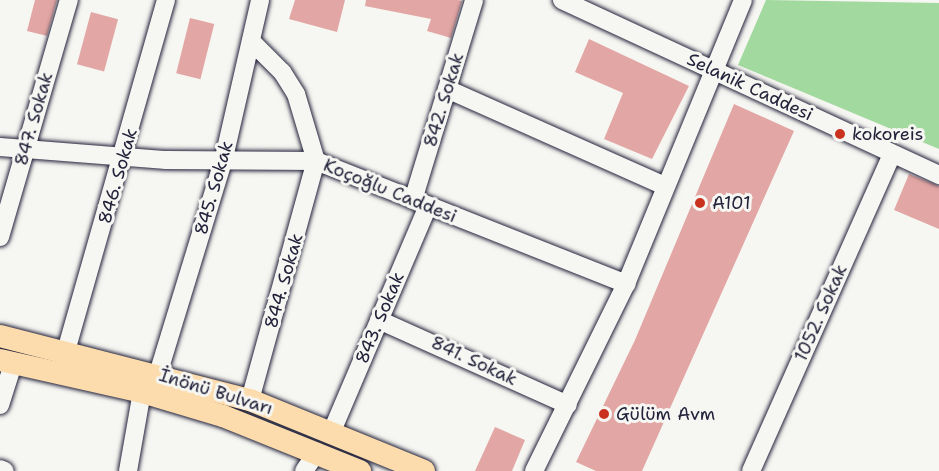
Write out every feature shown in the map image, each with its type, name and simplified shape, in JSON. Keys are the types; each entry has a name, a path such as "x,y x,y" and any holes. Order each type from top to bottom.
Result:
{"main road":[{"name":"İnönü Bulvarı","path":"0,336 158,374 250,400 332,430 424,471"},
{"name":"İnönü Bulvarı","path":"6,362 142,392 317,452 360,471"}],"street":[{"name":"847. Sokak","path":"0,237 69,0"},
{"name":"846. Sokak","path":"66,351 125,155 166,0"},
{"name":"845. Sokak","path":"158,374 223,162 260,0"},
{"name":"842. Sokak","path":"420,203 447,89 474,0"},
{"name":"Selanik Caddesi","path":"561,0 715,69 892,155 939,175"},
{"path":"534,471 626,284 743,0"},
{"path":"251,41 282,72 296,94 316,161"},
{"path":"447,89 665,186"},
{"name":"Koçoğlu Caddesi","path":"0,147 223,162 268,158 316,161 626,284"},
{"name":"1052. Sokak","path":"751,471 892,155"},
{"name":"844. Sokak","path":"250,400 316,161"},
{"name":"843. Sokak","path":"332,430 379,320 420,203"},
{"name":"841. Sokak","path":"379,320 568,405"},
{"path":"0,405 6,362"},
{"path":"128,471 142,392"},
{"path":"304,471 317,452"},
{"path":"0,469 5,471"}],"green space":[{"path":"766,0 939,3 939,149 738,65"}],"building":[{"path":"35,0 57,0 47,36 27,31"},
{"path":"295,0 345,0 337,32 289,19"},
{"path":"366,0 462,1 451,38 427,31 431,19 365,6"},
{"path":"91,12 118,19 104,71 77,64"},
{"path":"190,18 214,24 200,79 176,73"},
{"path":"589,39 689,86 652,159 604,139 623,93 575,72"},
{"path":"734,104 794,131 642,471 596,471 576,462 635,340"},
{"path":"909,174 939,186 939,229 894,210"},
{"path":"495,427 525,440 512,471 475,471"}],"place":[{"name":"kokoreis","path":"840,134"},
{"name":"A101","path":"700,203"},
{"name":"Gülüm Avm","path":"604,414"}]}
